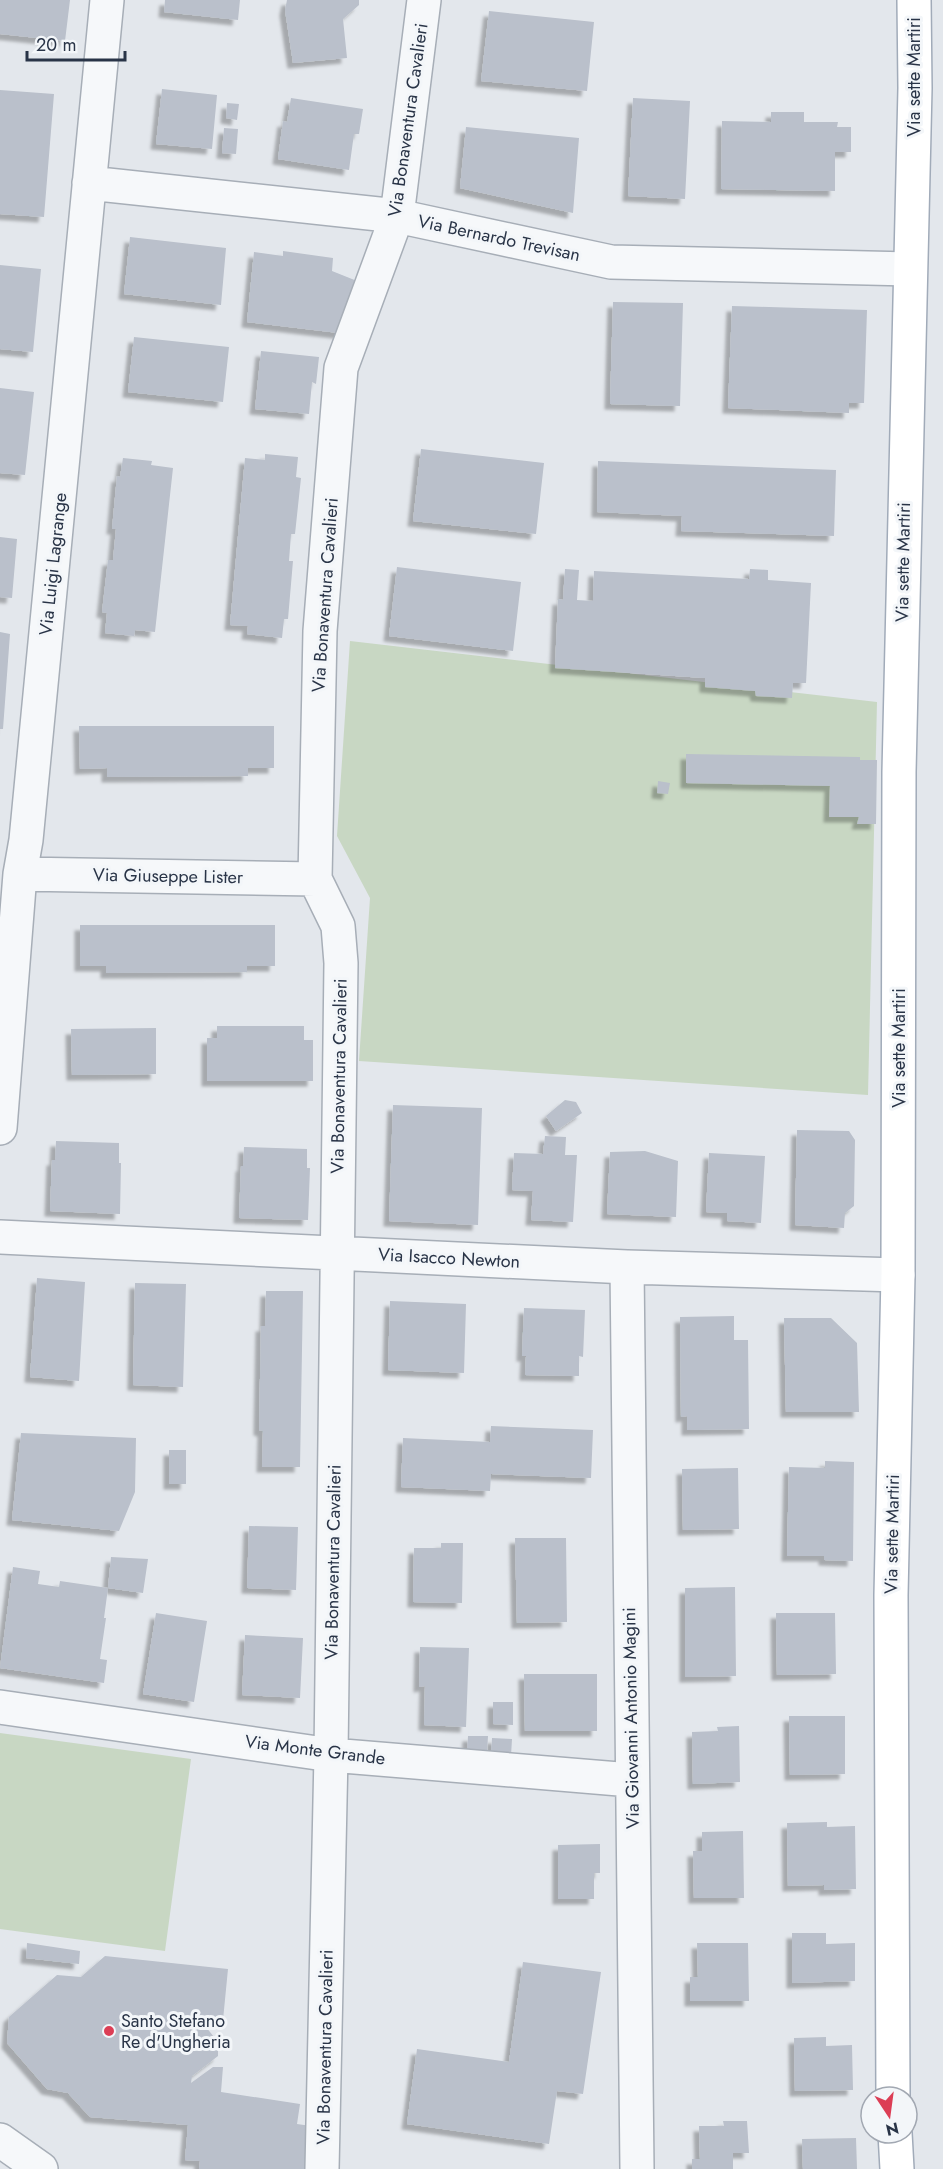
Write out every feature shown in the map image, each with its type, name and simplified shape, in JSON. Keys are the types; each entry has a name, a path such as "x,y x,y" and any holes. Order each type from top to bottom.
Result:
{"main road":[{"name":"Via sette Martiri","path":"893,2085 891,1595 898,1275 899,772 915,88 914,0"},
{"path":"896,2145 897,2169"}],"street":[{"name":"Via Luigi Lagrange","path":"0,1128 20,874 13,841 89,183 106,0"},
{"name":"Via Bonaventura Cavalieri","path":"322,2169 331,1755 341,963 338,926 315,879 320,631 341,368 397,216 424,0"},
{"name":"Via Bernardo Trevisan","path":"89,183 397,216 611,262 910,269"},
{"name":"Via Giuseppe Lister","path":"20,874 315,879"},
{"name":"Via Isacco Newton","path":"0,1237 627,1267 898,1275"},
{"name":"Via Giovanni Antonio Magini","path":"627,1267 637,2169"},
{"name":"Via Monte Grande","path":"0,1707 331,1755 631,1780"},
{"path":"0,2140 41,2169"}],"green space":[{"path":"350,641 877,702 868,1095 359,1061 370,898 337,836"},
{"path":"0,1733 191,1759 165,1951 0,1929"}],"building":[{"path":"0,0 70,0 65,41 0,34"},
{"path":"165,0 240,0 238,20 164,12"},
{"path":"287,0 359,0 359,5 343,19 347,58 293,63 285,10"},
{"path":"489,11 594,22 587,91 481,81"},
{"path":"162,89 217,95 212,149 156,144"},
{"path":"0,90 54,94 44,217 0,214"},
{"path":"291,98 363,109 359,134 354,134 349,170 278,159 283,121 287,122"},
{"path":"633,98 690,101 685,199 628,196"},
{"path":"227,103 239,104 237,120 226,118"},
{"path":"771,112 804,112 804,122 838,122 837,127 851,127 851,152 835,152 835,191 721,189 722,121 771,122"},
{"path":"466,127 579,138 573,213 460,188"},
{"path":"224,128 238,129 236,154 222,153"},
{"path":"130,237 226,248 221,305 124,294"},
{"path":"283,251 333,258 332,271 362,283 347,334 247,322 254,252 283,256"},
{"path":"0,265 41,269 33,352 0,349"},
{"path":"613,302 683,303 680,406 610,404"},
{"path":"732,306 867,310 864,403 849,403 849,413 728,408"},
{"path":"134,337 229,347 223,402 128,392"},
{"path":"261,351 319,357 316,384 312,382 309,414 255,409"},
{"path":"0,388 34,392 25,475 0,473"},
{"path":"421,449 544,463 536,534 413,521"},
{"path":"265,454 298,457 296,477 301,478 295,534 291,534 289,561 293,561 288,619 284,619 282,638 247,634 248,626 230,625 245,458 265,460"},
{"path":"123,458 152,461 151,465 173,468 155,632 135,630 134,636 105,633 107,613 102,612 108,560 113,560 116,529 112,529 117,476 120,477"},
{"path":"598,461 836,470 834,536 681,531 682,516 597,512"},
{"path":"0,537 17,539 12,598 0,597"},
{"path":"397,567 521,582 513,651 389,636"},
{"path":"565,569 579,570 577,600 593,601 594,571 749,579 750,569 768,570 768,580 811,583 806,683 793,683 792,698 756,696 755,691 705,687 705,678 555,668 558,599 563,600"},
{"path":"0,632 10,634 3,729 0,729"},
{"path":"79,726 274,726 274,768 248,768 248,776 107,777 107,768 80,769"},
{"path":"686,754 860,757 860,760 877,760 876,824 857,824 859,817 829,817 830,786 686,783"},
{"path":"658,781 670,783 668,794 657,793"},
{"path":"80,925 275,925 275,966 247,966 247,972 106,973 106,966 80,966"},
{"path":"217,1026 304,1026 304,1040 313,1040 313,1081 207,1081 207,1038 217,1038"},
{"path":"156,1028 156,1074 72,1075 71,1029"},
{"path":"565,1100 576,1102 582,1113 556,1131 546,1116"},
{"path":"393,1105 482,1108 478,1225 389,1221"},
{"path":"797,1130 849,1131 855,1140 854,1206 845,1213 844,1228 795,1225"},
{"path":"545,1136 566,1137 565,1155 577,1155 573,1222 531,1220 533,1191 512,1190 514,1153 543,1154"},
{"path":"56,1141 119,1143 120,1214 50,1211 52,1160 55,1160"},
{"path":"244,1147 307,1149 307,1168 310,1168 308,1220 239,1218"},
{"path":"645,1151 678,1161 676,1217 607,1214 610,1152"},
{"path":"709,1153 765,1156 761,1223 727,1221 727,1213 706,1212"},
{"path":"37,1278 85,1282 79,1381 30,1377"},
{"path":"135,1283 186,1284 183,1387 133,1385"},
{"path":"266,1291 303,1291 300,1467 262,1467 263,1431 259,1430 261,1326 265,1326"},
{"path":"390,1301 466,1304 464,1373 388,1370"},
{"path":"524,1308 585,1310 583,1357 579,1356 579,1376 525,1375 526,1356 522,1356"},
{"path":"734,1316 734,1340 748,1340 749,1429 687,1430 687,1416 681,1417 680,1317"},
{"path":"784,1318 831,1318 857,1343 859,1412 786,1412"},
{"path":"491,1426 593,1430 591,1478 491,1474 490,1491 401,1487 403,1438 490,1442"},
{"path":"21,1433 136,1438 135,1492 119,1531 12,1520"},
{"path":"169,1450 186,1450 186,1484 169,1484"},
{"path":"825,1461 854,1462 853,1561 824,1560 824,1556 787,1556 789,1467 825,1468"},
{"path":"738,1468 739,1529 683,1530 682,1469"},
{"path":"249,1526 298,1527 296,1590 247,1588"},
{"path":"515,1538 566,1538 567,1622 517,1623"},
{"path":"441,1543 463,1543 462,1603 413,1602 414,1548 441,1548"},
{"path":"111,1557 148,1559 143,1593 108,1588"},
{"path":"13,1567 40,1571 38,1584 59,1587 60,1581 108,1588 100,1659 107,1660 104,1683 0,1668"},
{"path":"735,1587 736,1676 685,1677 685,1588"},
{"path":"156,1613 207,1621 194,1702 143,1694"},
{"path":"776,1613 835,1613 836,1674 777,1675"},
{"path":"245,1635 303,1638 300,1698 242,1695"},
{"path":"420,1647 469,1648 466,1727 424,1725 425,1686 419,1687"},
{"path":"524,1674 597,1674 597,1731 525,1731"},
{"path":"493,1702 513,1702 513,1725 493,1724"},
{"path":"789,1716 845,1716 845,1774 790,1775"},
{"path":"739,1726 740,1782 693,1784 692,1732 718,1731 717,1727"},
{"path":"468,1736 488,1736 487,1753 467,1752"},
{"path":"492,1738 512,1739 511,1756 491,1755"},
{"path":"827,1822 827,1827 855,1826 856,1889 824,1890 824,1885 788,1886 787,1823"},
{"path":"743,1831 744,1898 694,1898 693,1851 702,1851 702,1832"},
{"path":"600,1844 600,1873 594,1873 594,1899 558,1899 558,1845"},
{"path":"792,1933 826,1933 826,1944 855,1943 855,1981 792,1983"},
{"path":"27,1943 80,1951 79,1964 26,1958"},
{"path":"697,1943 748,1943 749,2001 690,2001 690,1977 698,1977"},
{"name":"Santo Stefano Re d'Ungheria","path":"105,1956 228,1969 223,2020 198,2017 218,2042 218,2056 192,2076 191,2083 213,2067 223,2067 221,2092 300,2104 297,2124 311,2126 311,2169 199,2169 200,2161 185,2160 188,2125 90,2117 68,2093 47,2089 7,2043 9,2017 57,1975 81,1977"},
{"path":"523,1962 601,1972 583,2094 557,2091 549,2144 407,2124 417,2049 509,2062"},
{"path":"826,2037 826,2046 852,2045 853,2090 795,2091 794,2038"},
{"path":"723,2121 747,2121 749,2153 733,2153 733,2169 692,2169 692,2159 700,2159 699,2126 724,2126"},
{"path":"856,2138 857,2169 803,2169 802,2139"}],"place":[{"name":"Santo Stefano Re d'Ungheria","path":"109,2031"}]}
